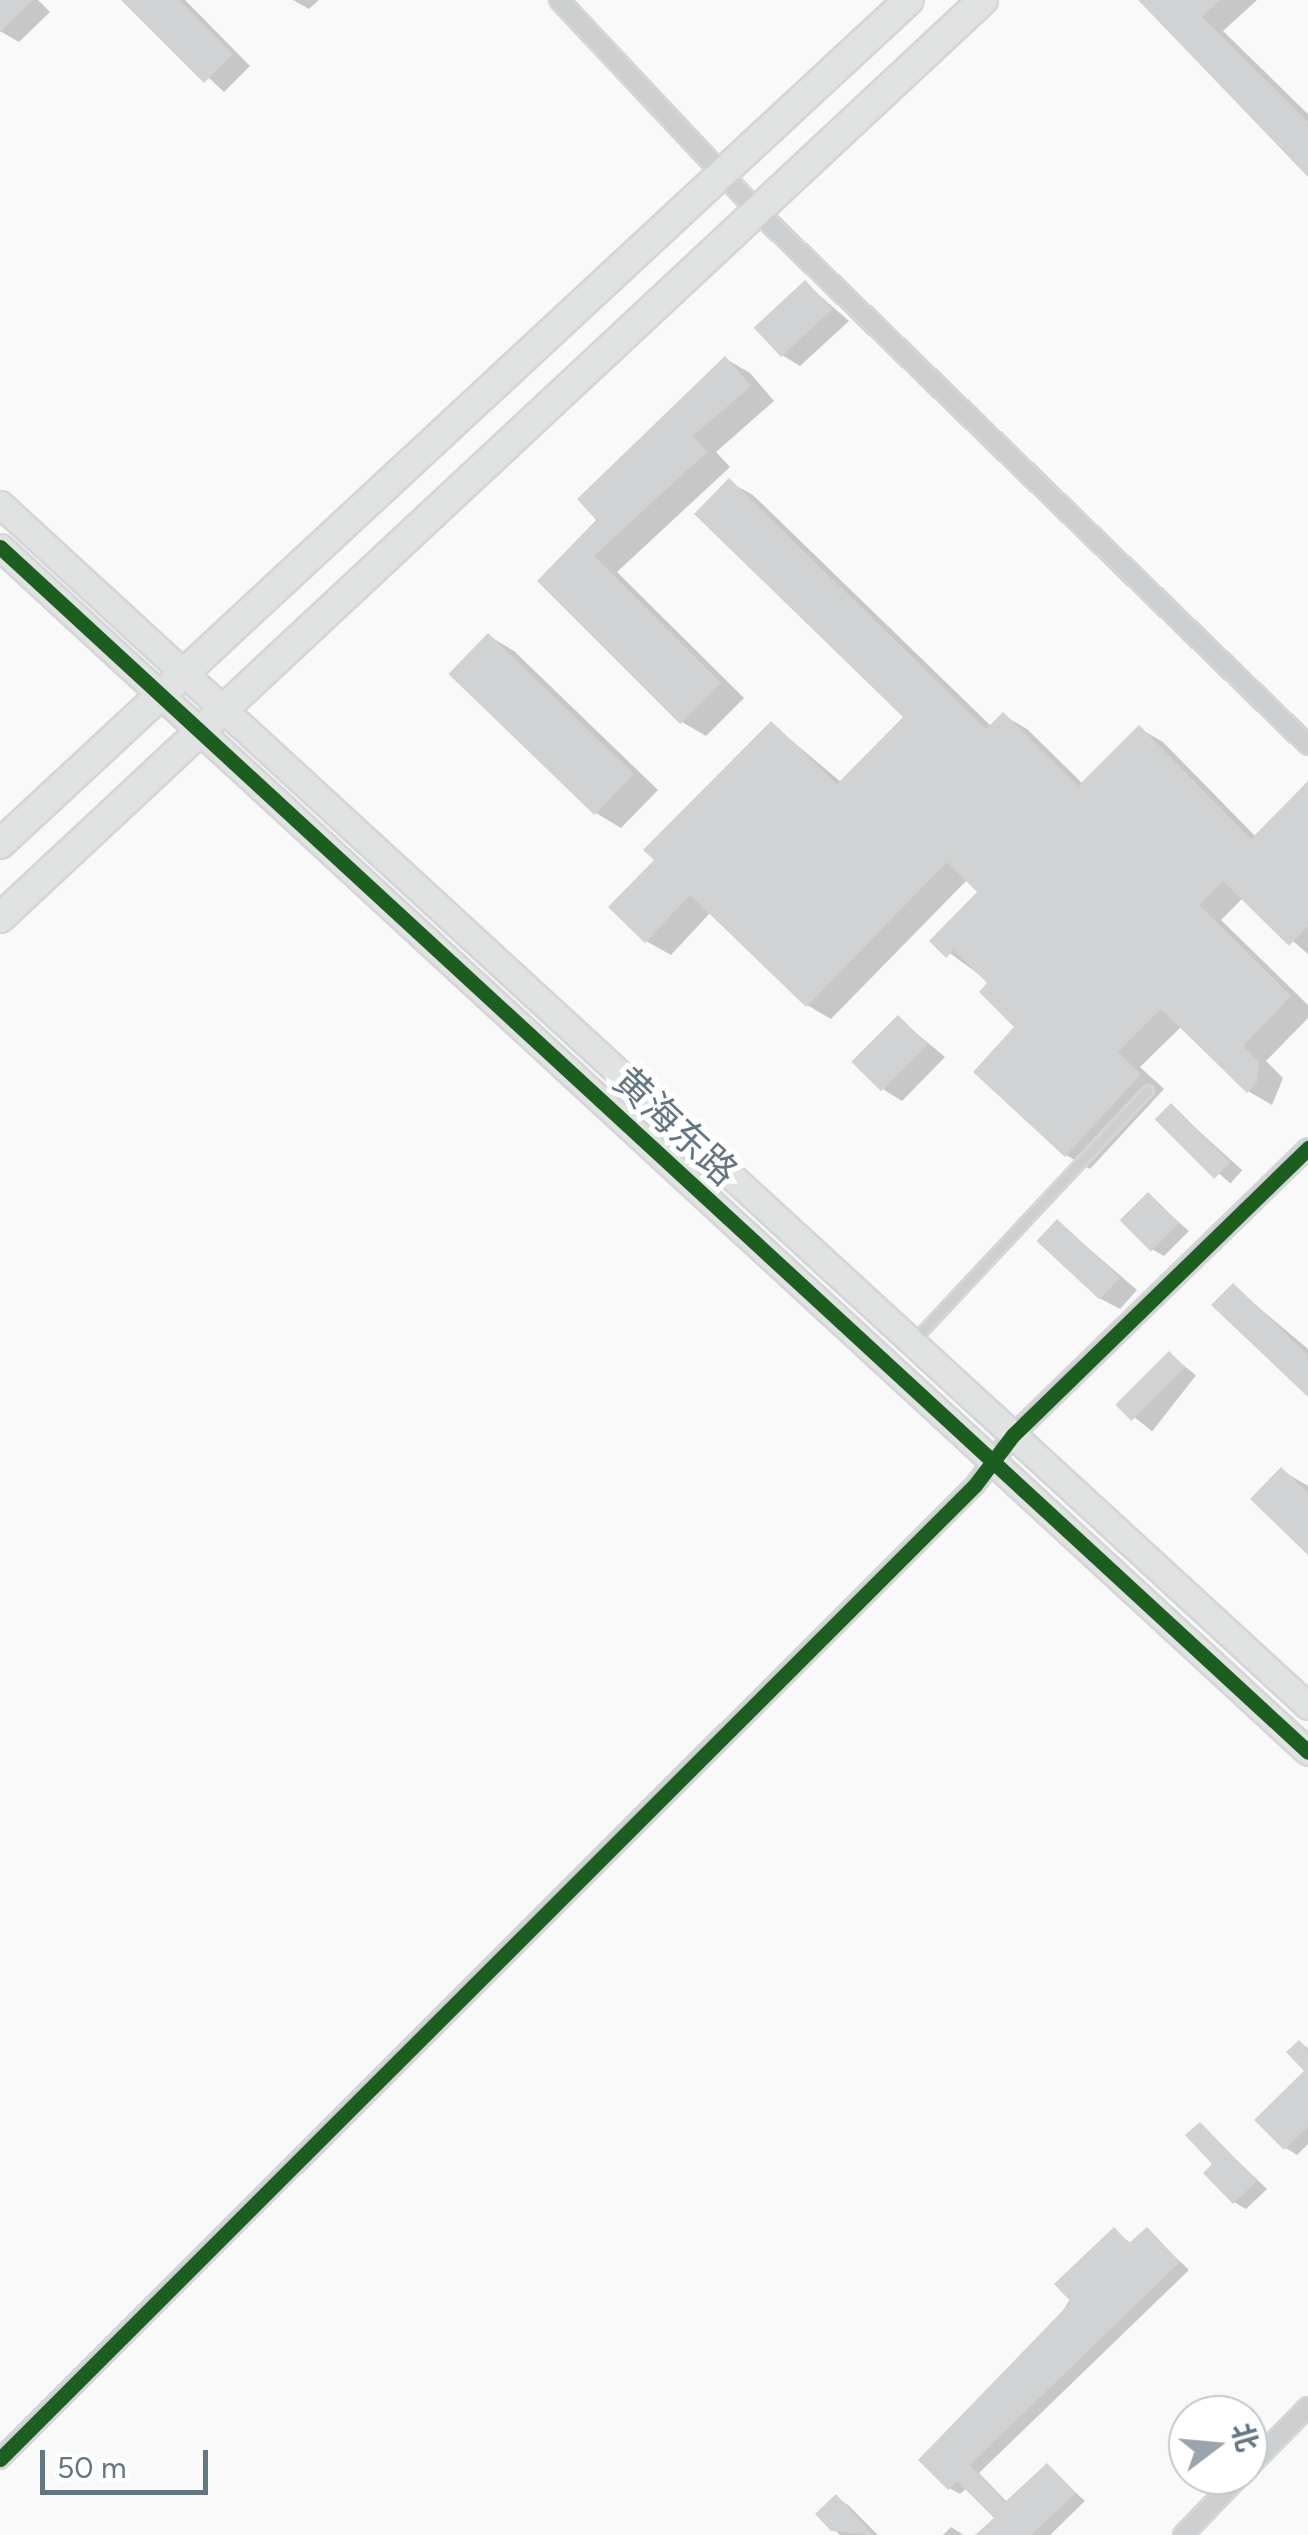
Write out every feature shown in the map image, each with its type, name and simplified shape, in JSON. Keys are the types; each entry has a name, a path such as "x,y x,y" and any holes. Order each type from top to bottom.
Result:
{"main road":[{"path":"0,844 909,0"},
{"path":"0,918 983,0"}],"street":[{"path":"559,0 756,211 1308,745"},
{"name":"黄海东路","path":"0,504 1308,1706"},
{"name":"黄海东路","path":"0,547 198,735 1308,1752"},
{"path":"0,2460 974,1485 989,1460 1013,1435 1308,1148"},
{"path":"1268,2448 1308,2407"},
{"path":"1182,2535 1222,2495"}],"lane":[{"path":"912,1342 1148,1090"}],"building":[{"path":"0,0 33,0 0,32"},
{"path":"121,0 179,0 233,54 204,83"},
{"path":"1138,0 1220,0 1202,17 1308,122 1308,177"},
{"path":"805,280 832,309 781,357 754,328"},
{"path":"725,356 751,386 693,436 707,452 594,556 721,683 680,724 537,581 596,520 577,499"},
{"path":"729,478 986,729 1003,712 1078,786 1139,725 1251,839 1308,781 1308,926 1289,946 1223,881 1199,905 1291,996 1243,1046 1259,1062 1257,1082 1247,1093 1161,1009 1118,1052 1141,1074 1065,1157 973,1072 1014,1027 979,992 987,983 954,950 946,958 929,941 977,892 947,862 806,1007 690,895 645,943 608,907 654,860 643,850 771,721 837,784 903,717 694,514"},
{"path":"488,633 634,774 594,815 448,674"},
{"path":"898,1015 928,1045 881,1091 851,1062"},
{"path":"1171,1103 1230,1162 1214,1179 1155,1119"},
{"path":"1148,1192 1179,1223 1151,1251 1120,1220"},
{"path":"1057,1219 1120,1278 1099,1300 1037,1241"},
{"path":"1233,1283 1308,1355 1308,1397 1211,1305"},
{"path":"1169,1351 1185,1367 1132,1421 1115,1405"},
{"path":"1281,1467 1308,1493 1308,1555 1250,1499"},
{"path":"1299,2040 1308,2049 1308,2127 1284,2150 1254,2120 1304,2071 1286,2052"},
{"path":"1200,2122 1257,2181 1233,2204 1203,2173 1212,2164 1185,2135"},
{"path":"1114,2227 1129,2243 1147,2227 1180,2262 970,2465 1005,2502 1047,2463 1076,2493 1031,2535 975,2535 994,2518 957,2481 948,2490 918,2460 1071,2302 1054,2284"},
{"path":"836,2494 873,2535 831,2531 815,2514"}],"cycle path":[{"path":"0,547 1308,1752"},
{"path":"0,2459 975,1485 1013,1435 1308,1148"}]}
